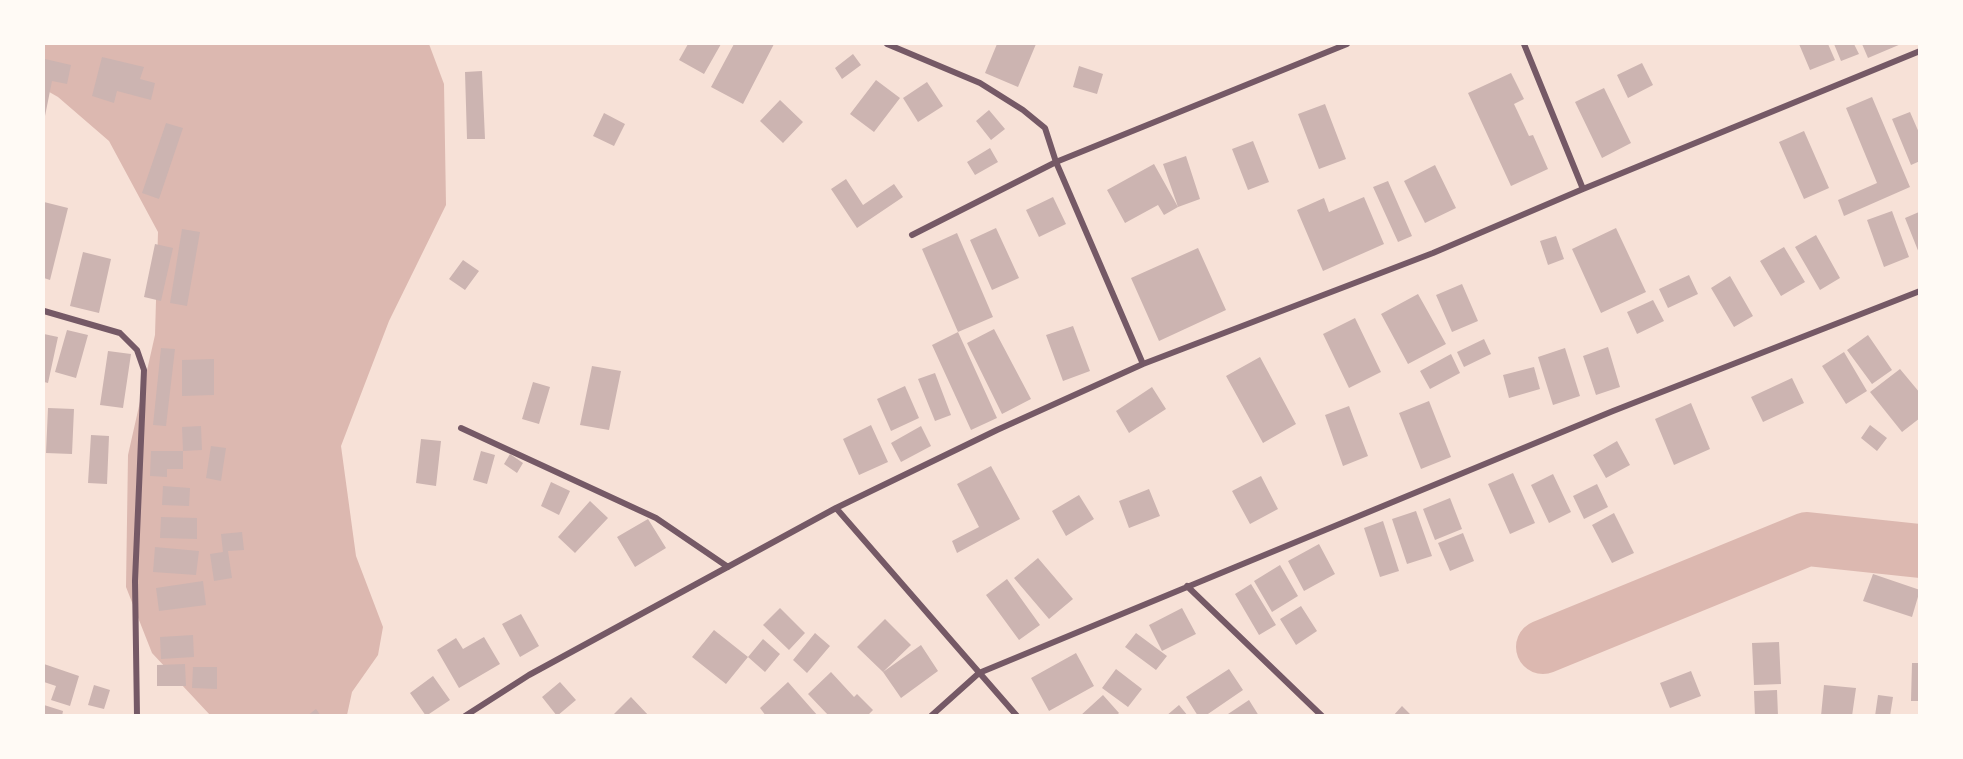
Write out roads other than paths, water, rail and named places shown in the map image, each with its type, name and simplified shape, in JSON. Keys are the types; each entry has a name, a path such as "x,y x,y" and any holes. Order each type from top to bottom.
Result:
{"street":[{"path":"887,44 980,83 1023,110 1046,128 1056,162 1143,363"},
{"path":"912,234 1056,162 1347,44"},
{"path":"1524,44 1583,189"},
{"path":"466,715 529,675 836,508 1143,363 1433,253 1920,51"},
{"path":"931,716 979,674 1613,411 1920,291"},
{"path":"44,311 120,333 137,350 144,370 135,580 137,716"},
{"path":"461,428 656,518 728,567"},
{"path":"836,508 1017,716"},
{"path":"1187,586 1323,716"}],"waterway":[{"path":"1543,647 1807,539 1920,551"}]}
